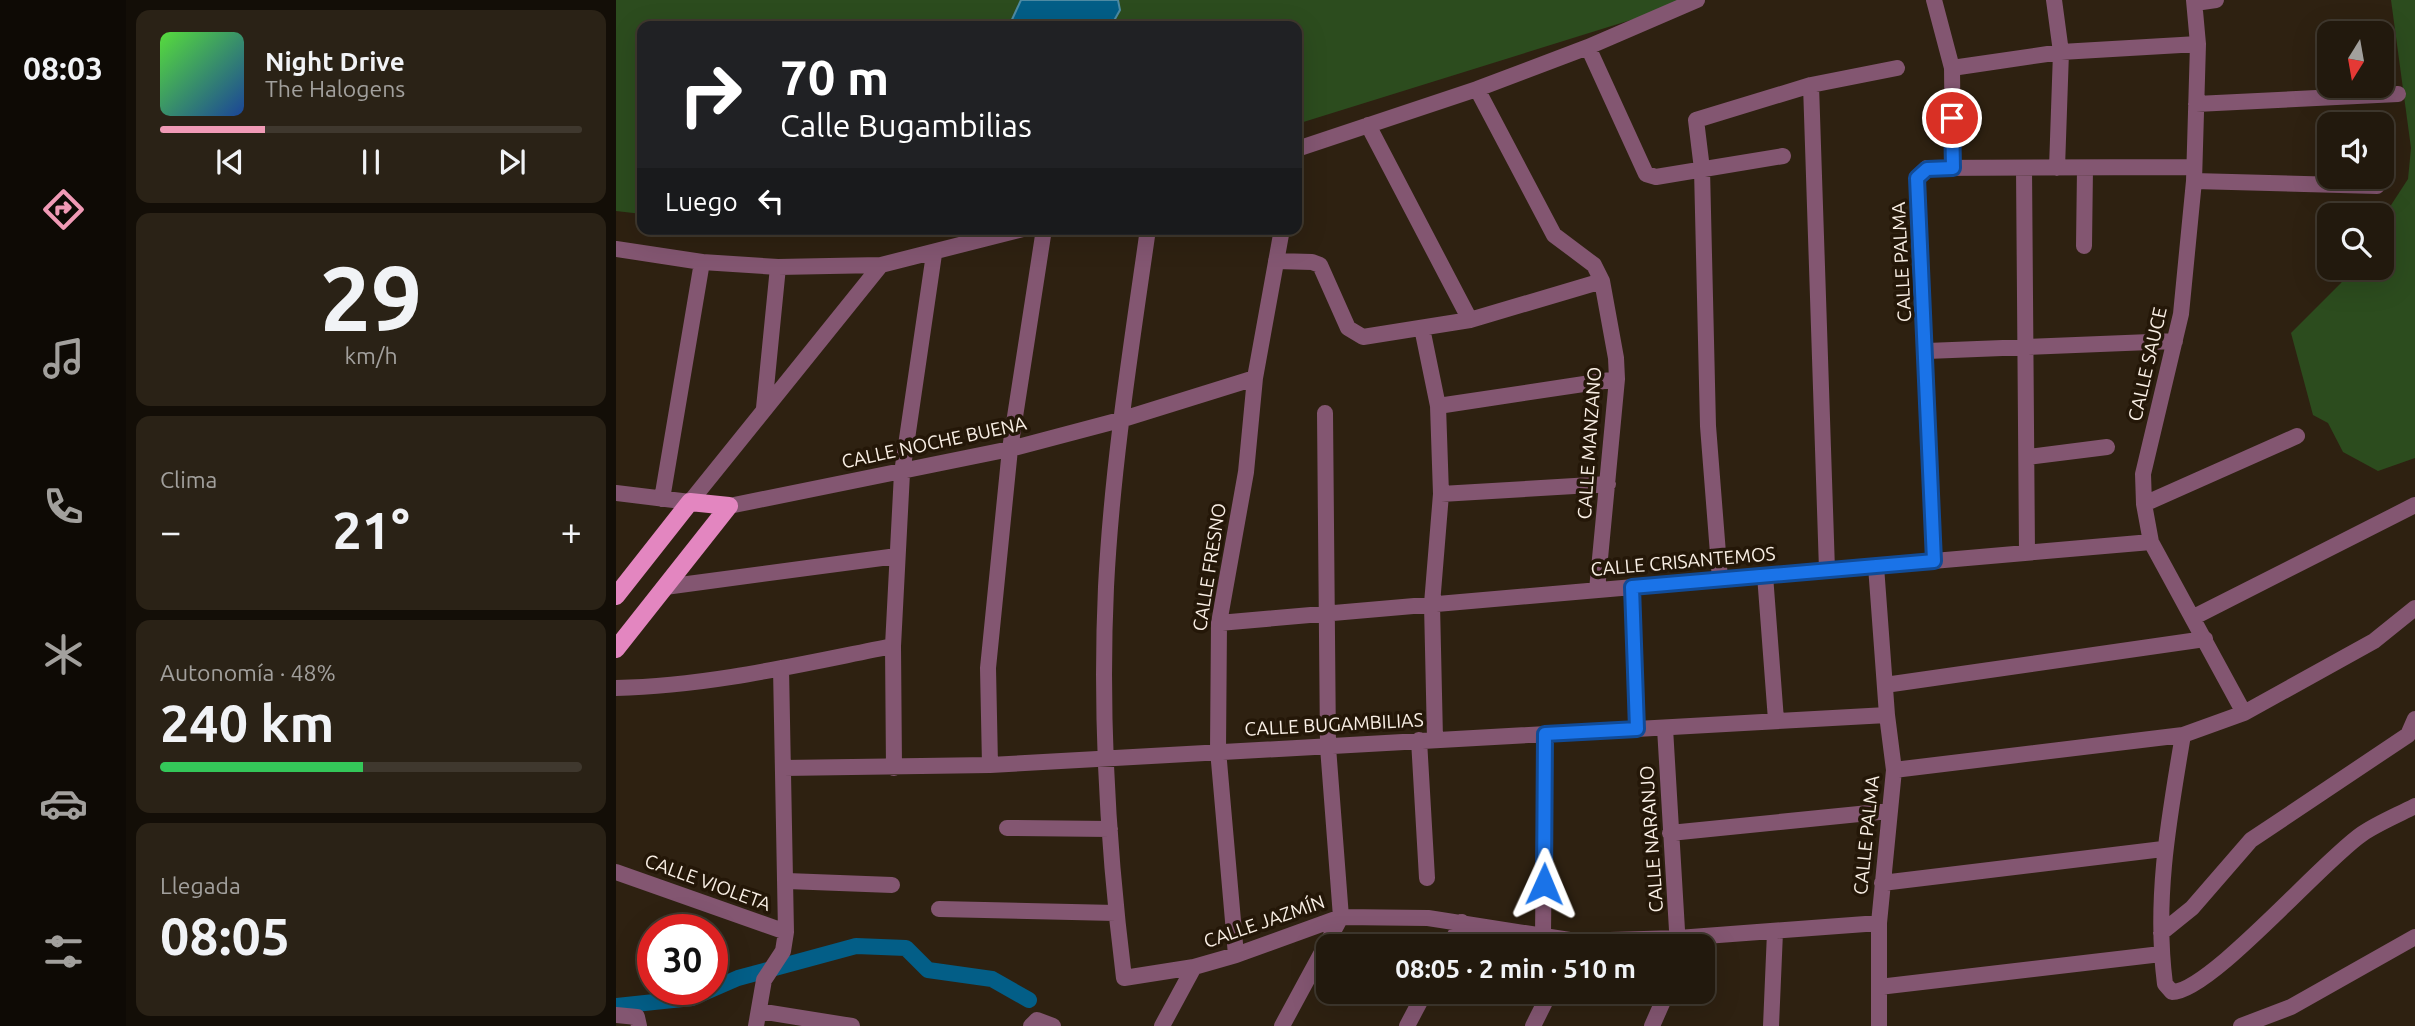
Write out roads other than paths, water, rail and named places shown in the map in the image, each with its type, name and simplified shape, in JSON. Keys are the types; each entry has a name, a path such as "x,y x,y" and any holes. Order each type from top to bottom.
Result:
{"main road":[{"name":"CALLE NOCHE BUENA","path":"690,502 729,506"},
{"path":"616,596 690,502"},
{"path":"616,649 729,506"}],"street":[{"path":"1302,149 1477,89 1588,47 1697,0"},
{"path":"1934,0 1952,68 1953,168 2085,168 2317,182"},
{"path":"2054,0 2061,52 2057,168"},
{"path":"2194,2 2216,0"},
{"name":"CALLE SAUCE","path":"2194,2 2198,44 2194,174 2175,341 2143,474 2144,503 2151,542 2244,713"},
{"path":"1952,68 2061,52 2198,44"},
{"path":"1588,47 1646,174 1656,177 1783,156"},
{"path":"1720,579 1708,426 1702,169 1696,120 1811,85 1897,68"},
{"path":"1811,85 1826,570"},
{"name":"CALLE MANZANO","path":"1477,89 1555,235 1594,265 1602,281 1616,358 1617,379 1597,590"},
{"path":"2196,104 2398,94"},
{"path":"1368,125 1469,320"},
{"name":"CALLE PALMA","path":"1934,561 1927,351 1917,178 1920,171 1953,168"},
{"path":"2024,168 2027,553"},
{"path":"2084,246 2085,168"},
{"path":"616,249 702,262 778,267 881,265 934,254 1002,235"},
{"path":"990,765 988,668 1010,449 1043,235"},
{"path":"939,909 1116,913 1106,758 1107,587 1121,420 1147,235"},
{"name":"CALLE FRESNO","path":"1236,955 1218,750 1219,622 1246,472 1255,378 1281,235"},
{"path":"894,768 893,646 902,473 934,254"},
{"path":"1276,261 1312,262 1320,265 1353,334 1363,337 1469,320 1602,281"},
{"path":"662,499 702,262"},
{"path":"690,502 881,265"},
{"path":"764,408 778,267"},
{"path":"1422,328 1438,406 1441,494 1432,604 1427,740 1427,878"},
{"path":"1927,351 2175,341"},
{"name":"CALLE NOCHE BUENA","path":"729,506 1010,449 1121,420 1255,378"},
{"path":"1438,406 1617,379"},
{"path":"1282,1026 1341,917 1328,747 1325,413"},
{"path":"2144,503 2297,436"},
{"path":"2028,457 2107,447"},
{"path":"1441,494 1608,484"},
{"name":"CALLE NOCHE BUENA","path":"616,493 690,502"},
{"path":"2194,617 2415,505"},
{"name":"CALLE CRISANTEMOS","path":"1219,622 2151,542"},
{"path":"665,587 897,556"},
{"name":"CALLE PALMA","path":"1876,566 1887,715 1894,770 1879,923 1879,1026"},
{"path":"1765,575 1776,720"},
{"path":"1632,587 1637,729"},
{"path":"1894,770 2183,735 2244,713 2374,641 2415,608"},
{"path":"1885,684 2205,639"},
{"path":"616,688 664,687 893,646"},
{"path":"781,668 786,932 783,951 764,981 757,1018 852,1026"},
{"name":"CALLE BUGAMBILIAS","path":"783,768 990,765 1218,750 1328,747 1887,715"},
{"path":"2161,933 2192,908 2251,840 2408,735 2415,719"},
{"name":"CALLE NARANJO","path":"1665,728 1677,934"},
{"path":"1543,934 1545,734"},
{"path":"2183,735 2163,849 2161,954 2165,984 2172,992 2183,990 2229,959 2315,874 2362,834 2415,806"},
{"path":"1670,832 1889,811"},
{"path":"1007,828 1110,829"},
{"path":"1882,883 2163,849"},
{"name":"CALLE VIOLETA","path":"616,872 786,932"},
{"path":"786,881 892,885"},
{"name":"CALLE JAZMÍN","path":"1116,913 1124,978 1194,967 1236,955 1341,917 1428,918 1537,934"},
{"path":"1456,934 1462,922"},
{"name":"CALLE JAZMÍN","path":"1715,938 1879,923"},
{"path":"1771,1026 1775,932"},
{"path":"2241,1026 2291,1007 2415,937"},
{"path":"1880,986 2161,954"},
{"path":"1162,1026 1194,967"},
{"path":"1407,1026 1419,1004"},
{"path":"1533,1026 1544,1004"},
{"path":"1652,1026 1662,1004"},
{"path":"616,1016 631,1014 637,1017 639,1025"},
{"path":"1034,1023 1053,1026"}],"water":[{"path":"1021,0 1118,0 1120,10 1114,21 1011,21"}],"waterway":[{"path":"616,1006 692,998 738,978 856,946 906,948 928,970 992,979 1029,1000"}]}
